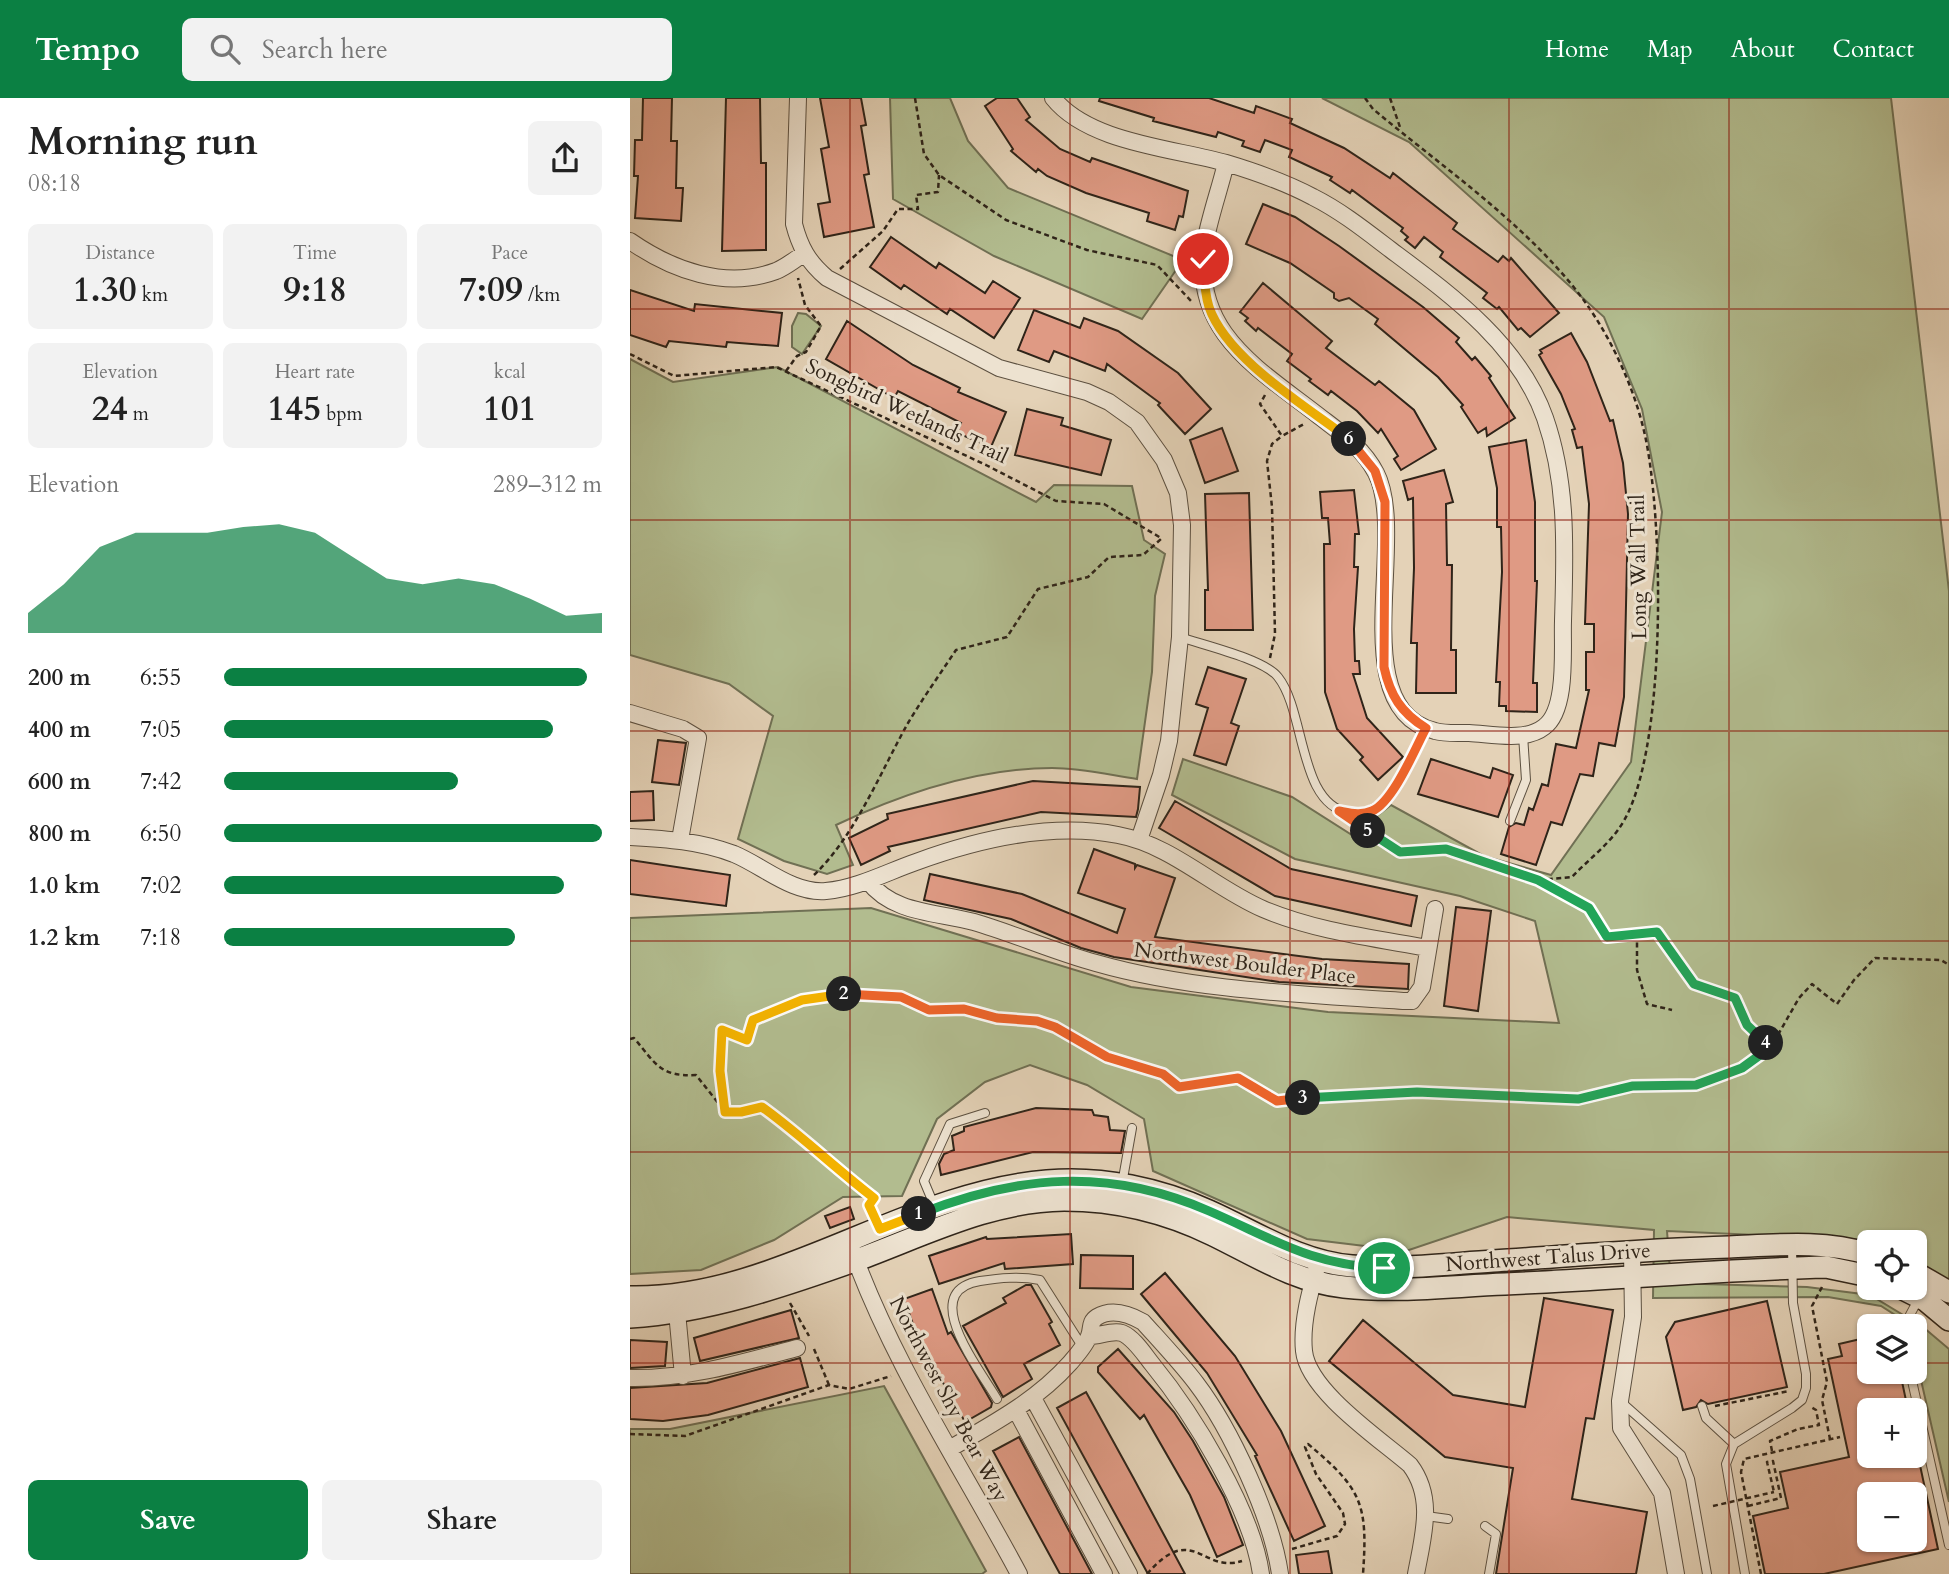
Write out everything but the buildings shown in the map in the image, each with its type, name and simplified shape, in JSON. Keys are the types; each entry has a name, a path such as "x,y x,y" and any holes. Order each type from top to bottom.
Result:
{"street":[{"path":"798,98 794,224 804,254 827,278 971,355 1026,377 1087,392 1124,411 1150,438 1173,478 1178,493 1182,538 1180,637 1168,746 1139,840"},
{"path":"1053,98 1079,121 1099,131 1226,163 1278,180 1349,218 1488,329 1513,358 1543,413 1554,446 1564,505 1561,685 1555,715 1545,727 1523,735 1447,733 1426,728 1401,709 1392,695 1386,675 1385,509 1375,471 1351,440 1245,359 1219,328 1210,310 1205,291 1203,259 1226,163"},
{"path":"630,241 663,262 688,272 713,276 757,275 777,270 804,254"},
{"path":"630,713 683,729 698,738 680,840"},
{"path":"630,837 680,840 735,855 799,887 825,891 868,881 933,855 1027,834 1091,831 1139,840 1262,908 1332,930 1428,948"},
{"name":"Northwest Boulder Place","path":"868,881 878,894 901,906 999,929 1096,964 1217,985 1412,1001 1422,987 1435,909"},
{"name":"Northwest Talus Drive","path":"630,1317 677,1312 727,1301 852,1251 880,1229 967,1195 1049,1180 1122,1184 1192,1204 1286,1249 1349,1266 1384,1268 1632,1251 1792,1244 1829,1245 1857,1251"},
{"name":"Northwest Talus Drive","path":"630,1297 671,1295 734,1282 1013,1206 1086,1201 1122,1204 1187,1223 1263,1262 1313,1281 1378,1289 1792,1268 1826,1267 1857,1273"},
{"name":"Northwest Shy Bear Way","path":"852,1251 870,1298 907,1371 1018,1574"},
{"path":"1632,1251 1635,1278 1631,1335 1620,1401 1620,1428 1662,1493 1676,1574"},
{"path":"1319,1260 1304,1337 1307,1365 1322,1388 1410,1465 1424,1490 1426,1516 1416,1574"},
{"path":"1927,1287 1949,1292"},
{"path":"1927,1296 1949,1320"},
{"path":"677,1312 683,1376"},
{"path":"951,1448 1033,1398 1070,1362 1086,1341 1095,1318 1114,1312 1125,1313 1143,1322 1198,1385 1227,1434 1265,1517 1277,1552 1280,1574"},
{"path":"1086,1341 1112,1332 1127,1337 1177,1395 1213,1455 1258,1555 1261,1574"},
{"path":"630,1378 683,1376 797,1348"},
{"path":"1033,1398 1129,1574"},
{"path":"1016,1410 1104,1574"}],"lane":[{"path":"1180,637 1266,669 1279,678 1320,795 1339,811 1359,814 1373,811 1386,800 1426,728"},
{"path":"1510,821 1526,780 1523,735"},
{"path":"935,1208 925,1181 950,1124 985,1113"},
{"path":"1122,1184 1132,1128"},
{"path":"1745,1574 1726,1472 1729,1451 1734,1444 1802,1400 1806,1388 1806,1374 1793,1303 1792,1244"},
{"path":"997,1399 950,1315 950,1298 957,1290 970,1282 991,1279 1021,1277 1040,1280 1086,1341"},
{"path":"1913,1384 1949,1545"},
{"path":"1620,1401 1681,1455 1690,1479 1707,1574"},
{"path":"1707,1406 1706,1418 1734,1444"},
{"path":"1426,1516 1448,1520"},
{"path":"1485,1526 1496,1534 1489,1574"}],"path":[{"path":"915,98 924,154 939,175 1006,220 1087,250 1157,265 1192,303 1196,304"},
{"name":"Long Wall Trail","path":"1365,98 1402,133 1526,236 1573,286 1616,353 1644,430 1656,510 1657,598 1652,710 1644,771 1620,827 1572,877 1538,880"},
{"path":"1390,98 1402,133"},
{"path":"838,271 883,231 898,209 918,209 916,195 938,192 939,175"},
{"path":"786,371 797,356 806,352 821,326 805,305 797,278"},
{"name":"Songbird Wetlands Trail","path":"630,354 674,376 776,367 1055,501 1104,504 1161,538"},
{"path":"1266,393 1260,404 1282,436"},
{"path":"1266,669 1275,634 1272,507 1267,461 1272,444 1305,424"},
{"path":"809,879 828,862 887,768 908,723 956,650 1007,636 1038,589 1088,577 1109,557 1143,555 1161,538 1182,538"},
{"path":"1339,811 1400,852 1446,849 1538,880 1589,908 1607,937 1657,932 1694,984 1735,998 1747,1025 1771,1047"},
{"path":"1637,934 1637,970 1647,1004 1672,1010"},
{"path":"725,1112 720,1071 722,1030 747,1040 753,1020 779,1007 838,994 901,997 929,1010 964,1009 997,1018 1037,1021 1055,1027 1107,1057 1163,1074 1179,1087 1238,1078 1277,1101 1341,1094 1417,1092 1578,1099 1632,1086 1696,1085 1742,1068 1771,1047 1799,998 1812,984 1837,1004 1854,980 1875,958 1941,960 1949,965"},
{"path":"630,1039 634,1038 656,1065 674,1076 696,1075 725,1112"},
{"path":"725,1112 741,1112 762,1107 791,1127 835,1168 874,1198 869,1205 880,1229"},
{"path":"1823,1283 1812,1306 1827,1382 1822,1400 1830,1439"},
{"path":"630,1434 685,1436 829,1385 849,1389 907,1371"},
{"path":"1707,1406 1789,1391"},
{"path":"1808,1405 1816,1410 1824,1408"},
{"path":"1816,1410 1819,1425"},
{"path":"1772,1451 1770,1441 1798,1429 1827,1423"},
{"path":"1761,1574 1741,1472 1744,1459 1840,1437"},
{"path":"1277,1552 1337,1536 1345,1524 1343,1513 1316,1474 1305,1447 1308,1444 1342,1475 1361,1506 1367,1542 1363,1574"},
{"path":"1713,1506 1774,1492 1767,1462 1773,1461 1781,1498 1748,1506"},
{"path":"1147,1574 1158,1562 1173,1553 1185,1552 1217,1569 1231,1569 1258,1555"}],"green space":[{"path":"890,98 950,98 968,141 1008,188 1183,260 1142,319 994,256 893,199"},
{"path":"1322,98 1891,98 1949,591 1949,1281 1927,1268 1927,1230 1857,1230 1857,1239 1667,1231 1671,1283 1807,1287 1857,1293 1857,1300 1878,1300 1901,1314 1894,1314 1881,1306 1828,1297 1653,1298 1654,1230 1507,1217 1406,1251 1307,1239 1153,1171 1144,1119 1087,1085 1030,1065 985,1082 937,1119 902,1196 843,1197 774,1240 701,1270 630,1274 630,918 871,908 1131,987 1328,1012 1559,1023 1535,921 1460,896 1295,859 1172,795 1183,759 1292,797 1352,835 1391,805 1484,856 1551,875 1631,762 1662,512 1642,409 1604,317 1409,142"},
{"path":"798,313 806,314 821,326 802,354 792,347 792,326"},
{"path":"630,359 673,382 778,367 1036,502 1054,485 1132,486 1144,540 1165,554 1155,596 1152,672 1137,779 1084,770 1024,769 996,772 914,793 836,825 853,865 827,874 784,861 738,839 773,716 729,684 630,655"},
{"path":"1927,1330 1949,1349 1949,1502 1927,1398 1922,1384 1927,1384"},
{"path":"884,1386 986,1571 982,1574 630,1574 630,1429 670,1429"}],"route":[{"path":"1203,259 1205,291 1219,328 1245,359 1351,440 1375,471 1385,502 1384,667 1392,695 1401,709 1426,728 1386,800 1373,811 1359,814 1339,811 1400,852 1446,849 1538,880 1589,908 1607,937 1657,932 1694,984 1735,998 1747,1025 1771,1047 1742,1068 1696,1085 1632,1086 1578,1099 1417,1092 1341,1094 1277,1101 1238,1078 1179,1087 1163,1074 1107,1057 1080,1044 1055,1027 1037,1021 997,1018 964,1009 929,1010 901,997 838,994 779,1007 753,1020 747,1040 722,1030 720,1071 725,1112 741,1112 762,1107 791,1127 835,1168 874,1198 869,1205 880,1229 967,1195 1049,1180 1088,1181 1122,1184 1172,1196 1212,1212 1286,1249 1319,1260 1349,1266 1384,1268"}]}
